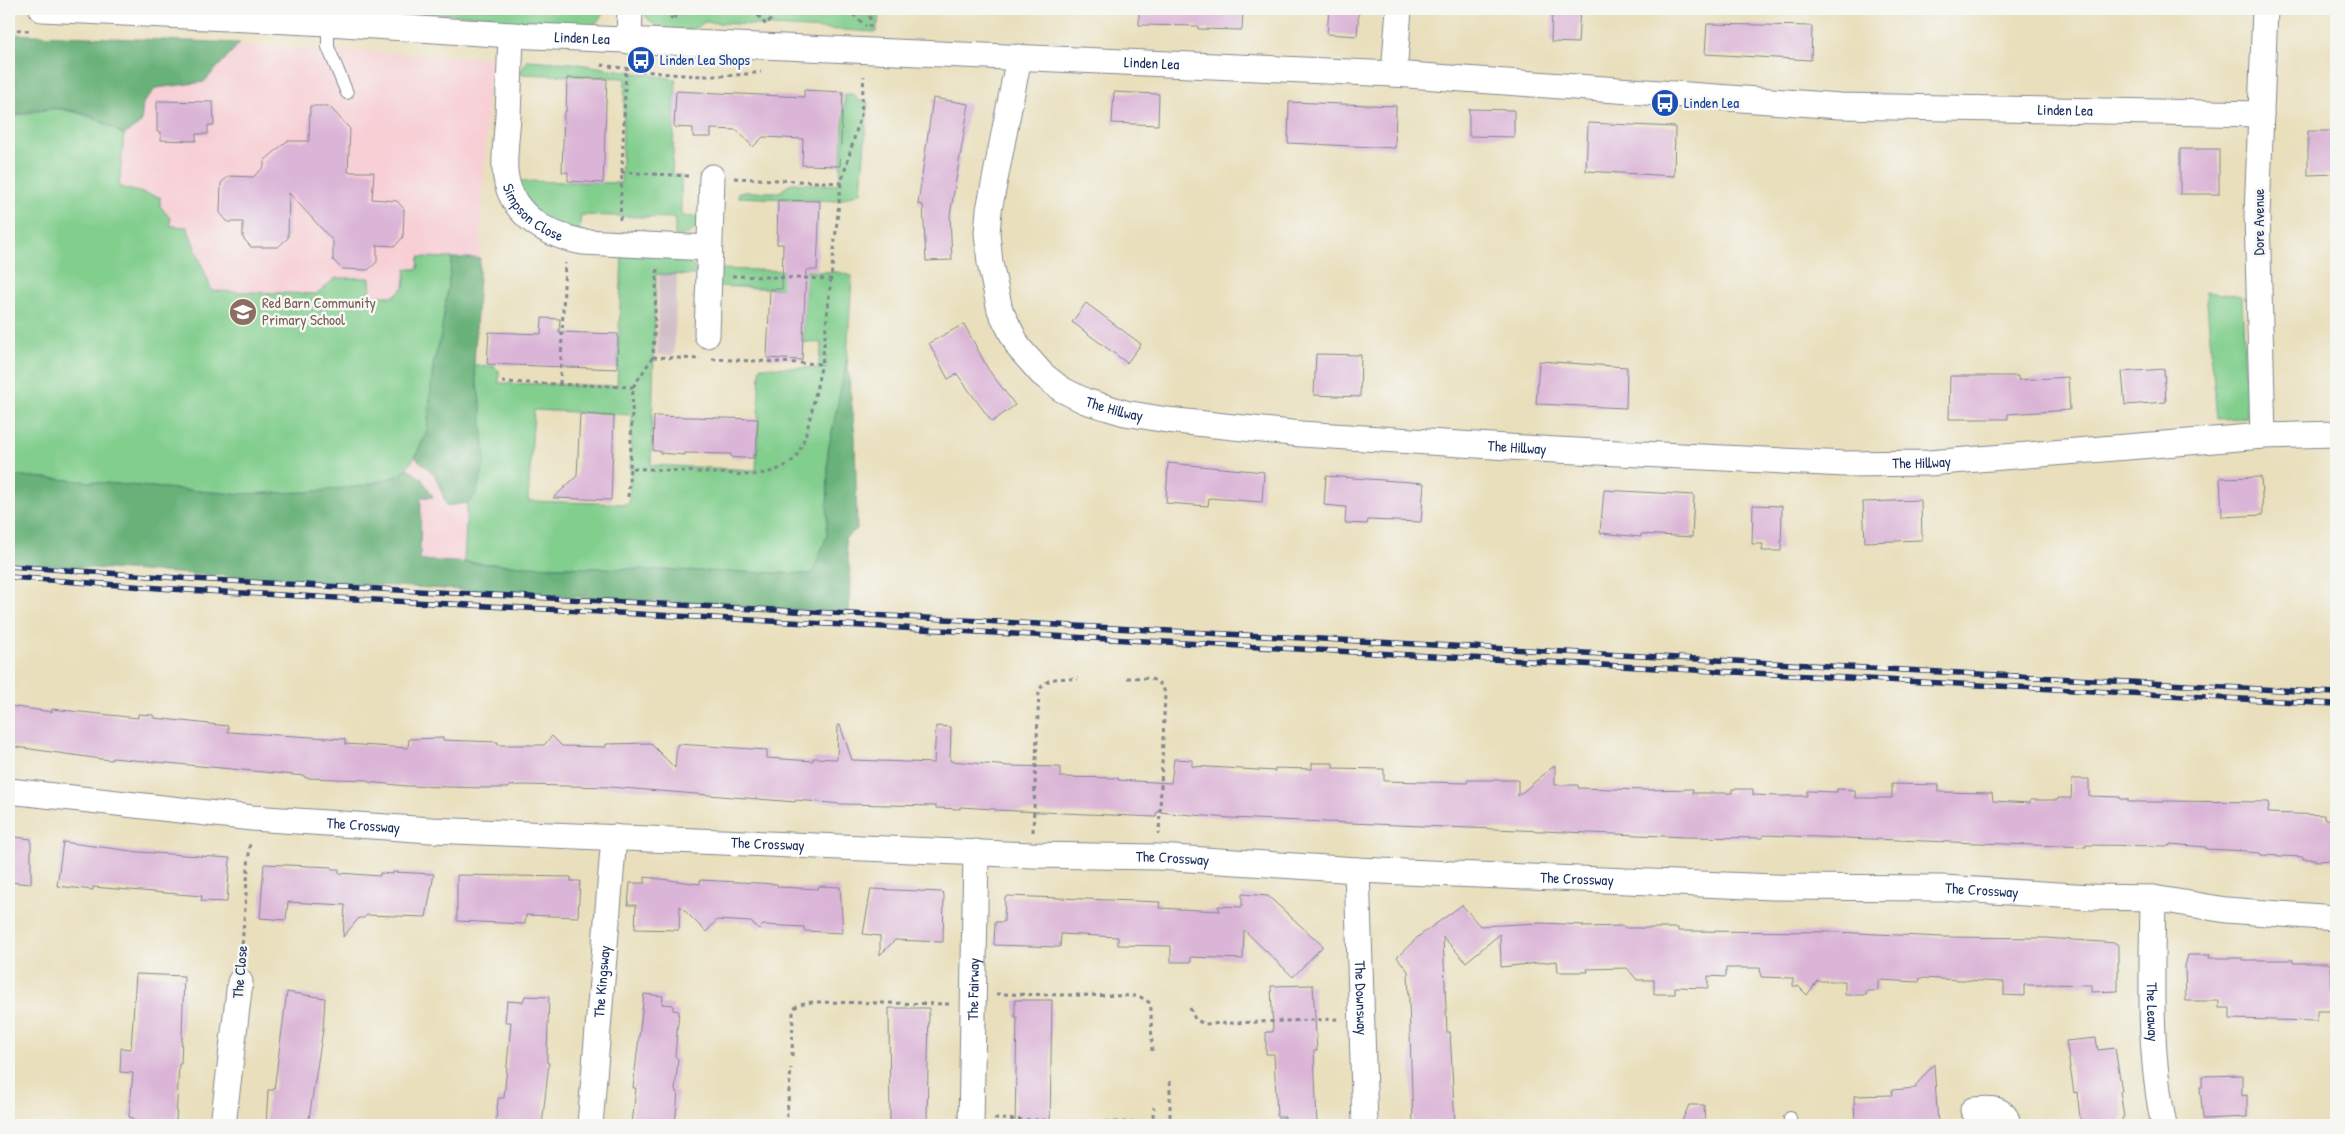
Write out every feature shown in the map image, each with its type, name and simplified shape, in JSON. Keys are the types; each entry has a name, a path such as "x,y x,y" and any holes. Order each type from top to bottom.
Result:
{"street":[{"name":"Linden Lea","path":"42,9 328,23 629,41 1394,74 1840,106 2261,114"},
{"path":"629,41 630,9"},
{"path":"1394,74 1399,9"},
{"name":"Dore Avenue","path":"2263,436 2257,215 2264,9"},
{"name":"Simpson Close","path":"510,35 505,170 512,196 528,218 539,228 566,239 619,244 709,248"},
{"name":"The Hillway","path":"1019,57 989,210 987,233 990,262 1000,310 1019,348 1042,374 1061,389 1085,401 1125,413 1167,420 1301,434 1846,464 1929,464 2263,436 2336,434"},
{"path":"707,335 712,176"},
{"name":"The Crossway","path":"9,791 252,818 431,830 1032,855 1158,857 1357,870 1773,887 1943,888 2091,898 2154,898 2226,910 2336,918"},
{"name":"The Kingsway","path":"590,1125 614,837"},
{"name":"The Fairway","path":"971,1122 976,852"},
{"name":"The Downsway","path":"1357,870 1365,1125"},
{"name":"The Leaway","path":"2154,898 2152,974 2154,1048 2164,1125"},
{"name":"The Close","path":"223,1125 240,982"},
{"path":"1973,1110 1994,1109 2003,1113 2008,1125"}],"lane":[{"path":"328,23 328,47 347,93"}],"path":[{"path":"668,9 672,20 680,9"},
{"path":"753,9 766,25 780,9"},
{"path":"847,9 870,30"},
{"path":"619,244 626,68"},
{"path":"630,468 748,475 765,474 785,466 795,458 805,436 822,364 841,183 861,115 864,76"},
{"path":"621,172 841,183"},
{"path":"560,384 566,239"},
{"path":"628,497 633,387 653,357 657,245"},
{"path":"708,275 832,280"},
{"path":"653,357 822,364"},
{"path":"502,382 633,387"},
{"path":"1032,855 1039,691 1041,686 1053,678 1078,679"},
{"path":"1127,678 1154,679 1160,682 1165,693 1158,857"},
{"name":"The Close","path":"240,982 252,818"},
{"path":"792,1056 794,1008 804,1003 1120,994 1139,996 1150,1003 1152,1052"},
{"path":"1190,1008 1195,1019 1204,1024 1362,1018"},
{"path":"786,1125 792,1068"},
{"path":"1170,1078 1170,1125"},
{"path":"971,1122 1152,1124 1154,1108"}],"shaded area":[{"name":"Red Barn Community Primary School","path":"9,35 490,58 464,562 9,541"},
{"path":"659,274 677,275 674,355 657,355"}],"green space":[{"path":"259,9 607,9 595,24 582,28 507,26 492,16 412,13 394,21"},
{"path":"642,9 881,9 876,32 704,22 697,28 679,32 670,31 653,24"},
{"path":"9,34 240,43 204,82 156,88 143,103 141,123 124,135 95,118 68,110 41,110 9,117"},
{"path":"527,60 572,63 676,79 672,175 681,175 681,216 700,217 697,226 692,232 675,236 675,218 581,215 579,233 537,215 517,181 621,183 625,78 520,74"},
{"path":"845,94 854,94 859,101 868,102 861,192 838,201 738,197 739,192 779,192 792,183 836,185 840,177"},
{"path":"54,108 90,117 124,135 119,187 160,197 160,206 170,218 171,226 187,227 212,291 316,294 336,278 370,278 371,296 394,296 404,287 406,269 418,269 419,257 452,258 441,335 433,366 427,431 415,457 401,475 362,486 309,492 235,494 9,475 9,117"},
{"path":"622,253 685,258 694,267 697,275 656,274 651,465 756,470 760,367 818,368 822,343 803,342 805,290 715,286 716,269 838,272 852,276 847,359 828,451 827,536 812,574 524,566 464,562 474,365 495,366 495,369 499,370 499,383 617,386","holes":["534,410 632,415 629,504 528,501"]},
{"path":"452,258 480,258 474,365 481,407 485,462 476,494 468,503 447,506 435,475 415,457 427,431 433,366 441,335"},
{"path":"2206,292 2242,296 2247,418 2217,419"},
{"path":"847,359 855,436 857,529 845,538 850,573 849,613 9,563 9,475 235,494 309,492 362,486 401,475 407,468 422,479 433,497 421,497 420,560 524,566 812,574 827,536 828,451"}],"building":[{"path":"1139,9 1243,9 1242,30 1198,29 1198,26 1139,25"},
{"path":"1329,9 1359,9 1357,36 1327,34"},
{"path":"1552,9 1580,9 1578,43 1551,42"},
{"path":"1707,24 1812,26 1811,60 1705,54"},
{"path":"567,78 607,79 603,183 568,181 568,172 562,172"},
{"path":"804,90 843,92 840,166 802,165 803,139 763,137 753,147 737,130 711,129 711,137 693,137 693,128 674,127 676,91 804,97"},
{"path":"1114,92 1159,94 1158,125 1112,123"},
{"path":"933,98 969,104 950,215 952,260 926,261 923,205 918,204"},
{"path":"157,101 213,102 214,125 208,125 208,134 196,134 196,141 161,140 161,132 157,132"},
{"path":"1289,102 1396,106 1395,148 1288,143"},
{"path":"310,106 329,106 350,129 348,172 374,172 372,199 397,201 404,209 403,237 395,246 377,245 377,262 368,270 342,269 333,260 333,241 289,193 288,238 278,247 251,247 243,238 243,222 228,222 220,213 221,183 229,176 253,177 264,167 264,161 287,141 309,141"},
{"path":"1469,109 1514,110 1514,137 1469,136"},
{"path":"1588,123 1675,127 1674,176 1586,171"},
{"path":"2308,131 2336,131 2336,174 2308,175"},
{"path":"2180,149 2219,149 2219,194 2180,194"},
{"path":"778,200 820,201 817,270 806,270 802,360 767,358 770,289 782,289 783,244 777,244"},
{"path":"1086,303 1141,344 1127,363 1072,322"},
{"path":"542,318 560,319 559,332 618,334 617,369 487,364 489,332 541,334"},
{"path":"964,324 988,369 1015,405 992,422 957,374 948,379 929,343"},
{"path":"1316,354 1361,355 1360,397 1314,395"},
{"path":"1539,361 1627,367 1626,408 1536,404"},
{"path":"2164,369 2166,402 2125,405 2122,372"},
{"path":"1950,376 2018,376 2018,380 2068,377 2070,410 2008,414 2008,419 1949,419"},
{"path":"580,414 614,416 611,500 553,498 577,476"},
{"path":"654,416 758,419 756,455 753,455 753,458 741,458 731,457 731,454 685,453 685,455 653,451"},
{"path":"1168,463 1264,472 1262,502 1209,498 1208,506 1166,503"},
{"path":"1326,476 1424,483 1421,522 1368,520 1367,524 1345,523 1346,507 1324,505"},
{"path":"2261,477 2263,515 2222,517 2220,478"},
{"path":"1604,490 1694,495 1692,537 1641,534 1641,537 1600,533"},
{"path":"1921,500 1922,540 1865,542 1863,502"},
{"path":"1753,505 1782,506 1781,551 1762,551 1763,544 1752,544"},
{"path":"9,706 52,712 52,709 138,718 138,714 153,715 154,718 228,726 228,732 345,739 345,744 408,748 409,739 443,738 443,740 498,742 498,745 544,745 552,736 562,746 606,747 606,744 650,743 675,768 677,744 767,750 767,758 813,761 813,758 837,759 838,725 840,725 852,760 934,763 936,726 951,727 950,761 1009,766 1060,767 1060,777 1118,778 1118,780 1171,783 1174,759 1192,760 1192,766 1275,771 1275,768 1312,769 1312,763 1333,763 1333,768 1384,769 1384,781 1467,783 1468,780 1518,780 1518,796 1555,765 1555,785 1578,785 1578,788 1693,789 1693,793 1732,793 1732,789 1753,789 1753,795 1778,796 1807,796 1807,791 1837,792 1837,789 1855,790 1855,798 1892,798 1892,784 1939,785 1939,792 1992,793 1993,801 2030,803 2030,800 2071,798 2072,779 2089,779 2089,796 2120,797 2120,799 2128,799 2128,802 2269,802 2268,813 2324,815 2324,819 2336,820 2336,860 2315,861 2315,859 2303,859 2303,857 2261,855 2260,853 2247,851 2206,849 2206,847 2170,844 2170,846 2086,845 2086,847 1763,835 1763,838 1686,837 1230,818 1157,812 1156,817 960,807 960,809 936,808 936,806 842,804 796,800 795,802 610,787 522,785 509,786 509,788 486,788 406,786 368,782 368,780 305,778 305,776 232,769 112,758 112,760 101,759 9,746"},
{"path":"9,836 31,839 31,884 9,882"},
{"path":"63,842 139,852 230,858 227,902 201,901 202,896 93,887 93,890 57,886"},
{"path":"264,864 332,867 332,869 339,869 339,873 380,876 380,873 393,874 393,872 434,874 426,917 367,915 364,918 359,918 343,937 345,905 288,902 286,920 260,918"},
{"path":"457,875 571,877 571,881 580,881 578,917 526,915 525,924 457,921"},
{"path":"645,877 700,884 700,880 777,884 778,887 818,889 819,886 840,887 843,933 804,931 804,927 763,925 759,929 751,922 717,920 706,932 680,906 679,930 635,929 636,905 628,905 630,883 645,883"},
{"path":"871,889 942,892 944,894 943,942 895,940 880,955 880,936 863,934"},
{"path":"1242,894 1268,896 1323,946 1293,977 1244,930 1243,959 1191,957 1191,962 1171,962 1171,946 1118,945 1118,937 1061,934 1060,947 994,945 995,922 1004,922 1005,898 1008,896 1160,902 1159,908 1220,911 1218,906 1242,907"},
{"path":"1462,905 1480,926 1541,923 1583,925 1583,927 1678,928 1678,931 1835,932 1941,937 2046,938 2116,943 2118,945 2118,991 2091,992 2091,985 2046,984 2024,985 2024,996 2004,995 2004,982 1920,978 1919,982 1878,980 1878,991 1866,991 1866,995 1845,995 1845,981 1817,981 1807,995 1798,986 1793,986 1793,978 1761,977 1760,968 1726,968 1726,977 1708,976 1708,988 1675,987 1675,994 1654,994 1654,980 1637,980 1627,968 1587,969 1588,972 1558,972 1557,961 1501,967 1500,934 1466,962 1443,937 1447,1032 1450,1032 1455,1125 1413,1125 1408,971 1397,957 1419,936"},
{"path":"2188,955 2210,955 2209,958 2243,958 2243,960 2293,960 2293,963 2328,963 2331,965 2332,1011 2317,1011 2317,1021 2230,1019 2230,1008 2219,1008 2219,1001 2186,1001 2185,966"},
{"path":"136,974 184,976 181,1064 179,1064 176,1121 174,1121 173,1125 132,1125 133,1118 129,1117 133,1073 120,1072 121,1048 131,1049"},
{"path":"1313,985 1317,1051 1314,1051 1317,1125 1285,1125 1285,1117 1277,1117 1274,1054 1266,1054 1266,1032 1273,1032 1271,986"},
{"path":"287,992 325,998 323,1030 308,1125 266,1125 268,1090 274,1090"},
{"path":"644,994 663,996 662,1004 673,1005 673,1010 679,1011 675,1056 678,1059 675,1091 678,1092 675,1125 632,1125 636,1088 633,1088"},
{"path":"525,996 549,997 547,1063 549,1063 542,1125 508,1125 509,1122 496,1121 498,1098 504,1098 511,1022 505,1022 507,1001 523,1002"},
{"path":"1015,1000 1052,1000 1050,1125 1015,1125 1017,1017 1015,1017"},
{"path":"889,1008 929,1008 927,1125 890,1125"},
{"path":"2096,1038 2098,1050 2115,1048 2122,1091 2120,1091 2124,1117 2122,1118 2123,1125 2081,1125 2077,1092 2074,1093 2066,1041"},
{"path":"1934,1064 1938,1125 1855,1125 1854,1096 1893,1095 1892,1090 1916,1088 1916,1085"},
{"path":"2242,1075 2242,1096 2247,1095 2247,1117 2203,1119 2200,1087 2202,1087 2202,1076"},
{"path":"1689,1105 1704,1105 1705,1125 1680,1125"}],"railway":[{"path":"9,566 192,579 2336,693"},
{"path":"9,577 186,590 2336,704"}],"place":[{"name":"Linden Lea Shops","path":"641,60"},
{"name":"Linden Lea","path":"1665,103"},
{"name":"Red Barn Community Primary School","path":"243,312"}]}
